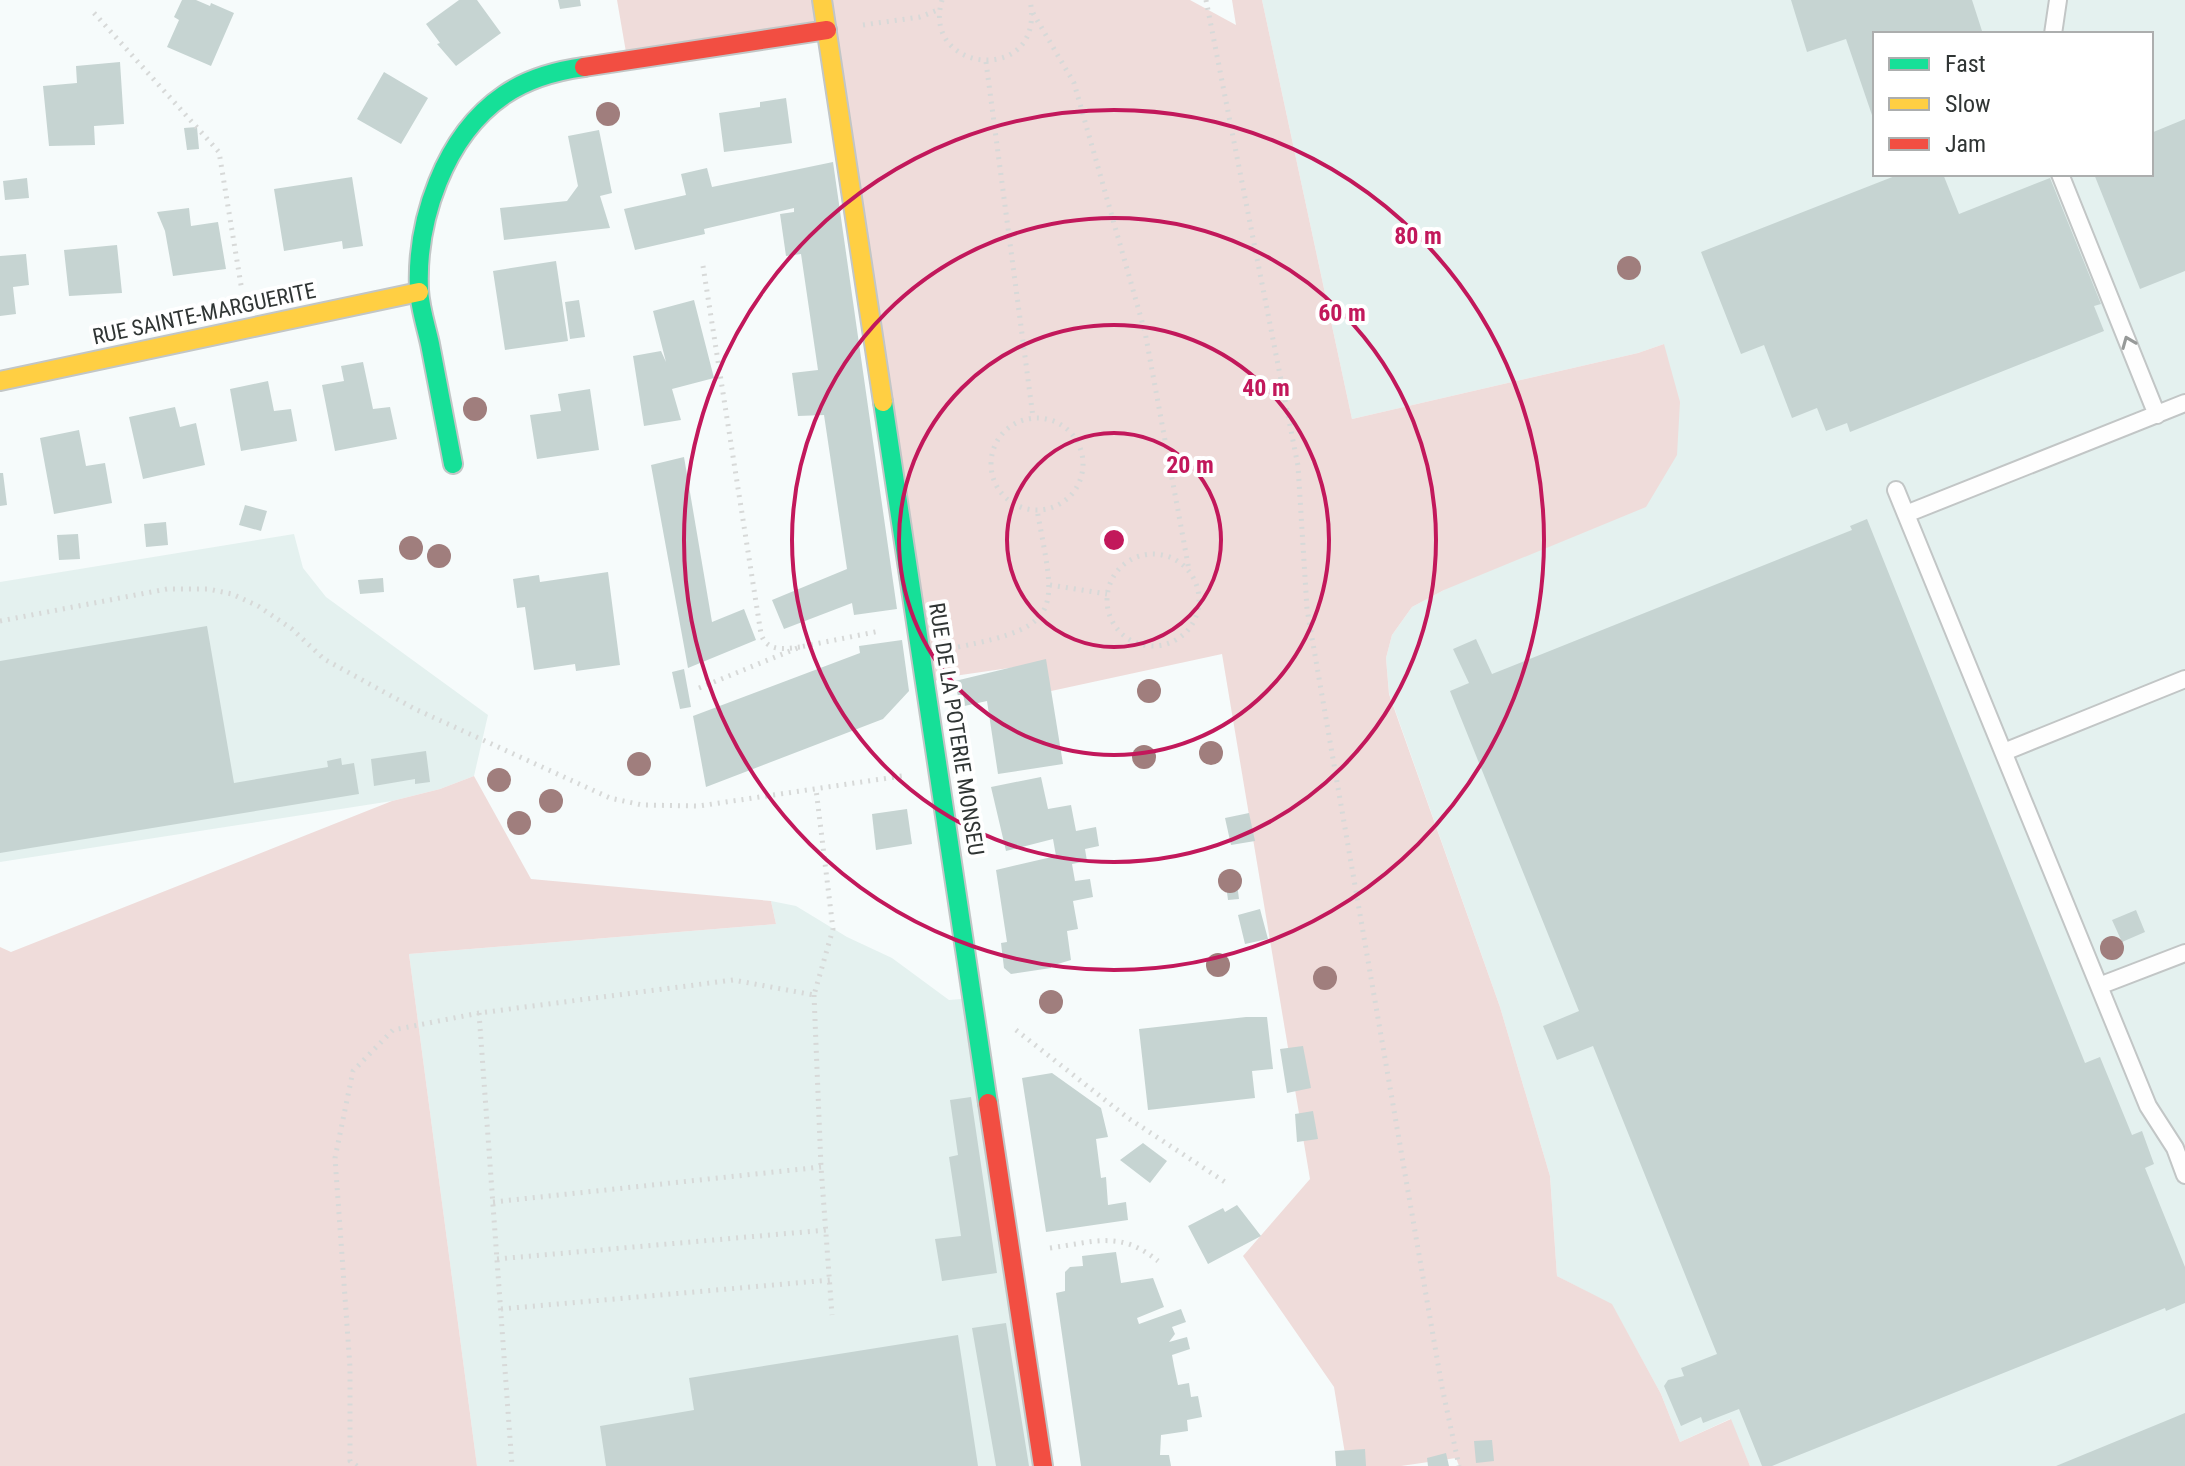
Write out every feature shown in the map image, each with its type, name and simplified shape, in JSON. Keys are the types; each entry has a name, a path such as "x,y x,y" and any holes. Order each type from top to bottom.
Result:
{"street":[{"name":"RUE DE LA POTERIE MONSEU","path":"822,0 1043,1466"},
{"path":"453,464 419,292 420,259 424,228 442,177 453,151 472,124 497,100 530,80 563,70 827,30"},
{"name":"RUE SAINTE-MARGUERITE","path":"0,381 419,292"}],"lane":[{"path":"2053,32 2058,0"},
{"path":"2061,176 2157,415"},
{"path":"1906,514 2185,403"},
{"path":"1896,490 2148,1106 2175,1148 2185,1175"},
{"path":"2004,752 2185,679"},
{"path":"2099,986 2185,953"}],"path":[{"path":"942,0 940,25 947,39 957,51 971,59 986,62 1015,52 1025,41 1033,13"},
{"path":"1030,0 1033,13 1074,83 1145,332 1189,570"},
{"path":"1206,0 1298,466 1308,620 1442,1387 1459,1466"},
{"path":"827,30 920,17 940,9"},
{"path":"94,13 219,152 248,328"},
{"path":"986,62 1033,417"},
{"path":"703,266 761,634 764,643 770,647 800,647"},
{"path":"1033,417 1048,418 1062,424 1081,447 1084,462 1076,490 1052,508 1037,510 1021,508 1008,500 997,488 991,474 991,457 1000,436 1018,421 1033,417"},
{"path":"921,654 1003,638 1028,628 1041,616 1049,599 1050,585 1037,510"},
{"path":"1149,553 1164,554 1178,560 1189,570 1197,583 1200,598 1198,612 1192,626 1168,644 1138,644 1124,636 1113,624 1107,594 1121,566 1134,557 1149,553"},
{"path":"1050,585 1107,594"},
{"path":"0,621 167,589 208,589 232,594 258,606 292,629 324,659 415,709 610,798 642,805 699,806 939,771"},
{"path":"699,688 800,647 916,623"},
{"path":"816,789 833,929 814,995 821,1167 832,1315"},
{"path":"357,1466 350,1461 350,1367 335,1158 353,1071 393,1030 479,1013 733,980 814,995"},
{"path":"479,1013 512,1466"},
{"path":"977,1030 1007,1026 1021,1031 1128,1118 1228,1184"},
{"path":"493,1202 821,1167"},
{"path":"497,1259 827,1230"},
{"path":"1011,1253 1117,1240 1144,1250 1158,1261"},
{"path":"500,1309 830,1280"}],"shaded area":[{"path":"617,0 1190,0 1236,25 1232,0 1262,0 1352,419 1638,353 1664,344 1680,402 1677,455 1646,507 1444,590 1412,607 1392,635 1386,658 1389,694 1500,1007 1550,1176 1557,1276 1612,1304 1661,1394 1680,1442 1731,1419 1750,1466 1459,1466 1456,1458 1401,1466 1347,1466 1334,1387 1243,1256 1310,1179 1222,654 1042,693 1038,664 947,677 925,684 827,30 627,58"},
{"path":"1262,0 2185,0 2185,1466 1750,1466 1730,1419 1680,1442 1661,1394 1612,1305 1557,1276 1550,1176 1500,1007 1389,693 1386,658 1392,635 1412,607 1444,590 1664,344 1638,353 1352,419"},
{"path":"294,534 303,568 326,597 488,715 474,776 440,789 392,801 0,862 0,582"},
{"path":"474,776 531,879 771,901 776,924 409,954 477,1466 0,1466 0,947 11,952 392,801 440,789"},
{"path":"771,901 796,906 847,937 892,958 949,1000 973,998 1043,1466 477,1466 409,954 776,924"}],"building":[{"path":"182,0 196,0 210,6 211,3 234,13 211,66 167,47 179,20 174,17"},
{"path":"459,0 477,0 501,33 456,66 437,44 440,43 426,24"},
{"path":"558,0 580,0 581,6 560,9"},
{"path":"1791,0 1972,0 1982,32 1873,32 1873,118 1846,39 1807,52"},
{"path":"120,62 124,124 94,126 95,145 49,146 43,86 77,83 76,66"},
{"path":"384,72 428,98 401,144 357,119"},
{"path":"786,98 792,143 724,152 719,113 760,107 760,102"},
{"path":"2185,119 2185,271 2140,289 2095,176 2153,176 2153,132"},
{"path":"197,127 199,149 187,150 184,128"},
{"path":"599,130 612,193 600,196 610,228 504,240 500,208 567,201 578,186 568,136"},
{"path":"833,162 897,609 854,615 852,603 784,629 772,600 847,569 824,415 798,416 792,373 818,370 801,254 786,256 780,214 794,212 794,208 704,229 705,234 635,250 624,209 686,195 681,174 707,168 712,187"},
{"path":"1895,176 1944,176 1959,214 2050,178 2101,304 2094,306 2104,331 1850,432 1847,423 1826,431 1817,408 1792,418 1764,345 1741,354 1701,252"},
{"path":"352,177 363,246 343,249 342,241 284,251 274,189"},
{"path":"27,178 29,198 5,200 3,181"},
{"path":"189,208 191,226 218,222 226,269 173,276 165,231 157,212"},
{"path":"117,245 122,293 69,296 64,250"},
{"path":"26,254 29,285 13,287 16,314 0,316 0,256"},
{"path":"556,261 568,341 505,350 493,271"},
{"path":"579,300 585,337 570,339 565,302"},
{"path":"694,300 714,378 672,389 681,420 644,426 633,356 661,351 666,362 653,311"},
{"path":"363,362 373,409 390,407 397,439 335,451 322,385 344,381 341,366"},
{"path":"268,381 274,411 291,409 297,441 241,451 230,389"},
{"path":"590,389 599,450 537,459 530,415 561,411 558,394"},
{"path":"175,407 180,427 196,423 205,465 143,479 129,417"},
{"path":"79,430 86,466 105,463 112,503 54,514 40,438"},
{"path":"684,457 712,622 744,609 756,640 688,668 651,465"},
{"path":"0,473 3,473 7,505 0,506"},
{"path":"245,505 267,511 261,531 239,525"},
{"path":"1867,519 2085,1063 2100,1057 2132,1135 2142,1131 2154,1164 2145,1168 2185,1267 2185,1303 2166,1311 2165,1308 1772,1466 1762,1466 1739,1409 1703,1423 1701,1417 1681,1426 1664,1386 1668,1380 1684,1376 1681,1368 1717,1354 1593,1046 1557,1060 1543,1026 1579,1011 1450,691 1469,683 1453,649 1476,639 1492,674 1852,530 1850,526"},
{"path":"166,522 168,545 146,547 144,524"},
{"path":"78,534 80,559 59,560 57,535"},
{"path":"608,572 620,665 576,671 575,664 534,670 525,607 517,608 513,579 539,575 540,582"},
{"path":"383,578 384,592 360,594 358,580"},
{"path":"207,626 234,783 328,767 327,761 341,758 342,765 354,763 359,794 0,853 0,661"},
{"path":"902,640 909,691 883,719 706,787 693,716 860,653 859,646"},
{"path":"1046,659 1063,764 998,774 987,701 960,707 955,681"},
{"path":"684,669 691,707 680,709 672,672"},
{"path":"426,751 430,782 415,784 415,779 374,786 371,759"},
{"path":"1041,777 1048,809 1071,805 1076,831 1096,827 1099,846 1085,849 1087,861 1072,864 1075,881 1090,879 1093,897 1073,901 1078,929 1067,931 1071,960 1051,968 1011,974 1004,968 1001,943 1007,942 996,870 1056,856 1053,839 1006,851 991,787"},
{"path":"907,809 912,844 876,850 872,814"},
{"path":"1249,813 1255,841 1231,845 1225,818"},
{"path":"1237,884 1239,899 1228,900 1226,885"},
{"path":"1260,909 1268,939 1245,944 1238,915"},
{"path":"2136,910 2145,932 2122,942 2112,920"},
{"path":"1267,1017 1273,1069 1252,1071 1255,1098 1148,1110 1139,1029"},
{"path":"1303,1046 1311,1088 1287,1093 1280,1049"},
{"path":"1052,1073 1101,1108 1108,1137 1096,1139 1101,1178 1106,1177 1108,1205 1126,1202 1128,1220 1046,1232 1022,1078"},
{"path":"971,1097 997,1273 942,1281 935,1239 961,1236 949,1157 958,1155 950,1100"},
{"path":"1313,1111 1318,1139 1297,1142 1295,1114"},
{"path":"1143,1143 1167,1161 1150,1183 1120,1160"},
{"path":"1237,1205 1261,1236 1208,1264 1188,1226 1223,1208 1225,1212"},
{"path":"1116,1252 1121,1283 1153,1278 1164,1307 1137,1318 1139,1324 1181,1309 1186,1322 1172,1327 1175,1334 1169,1342 1187,1337 1190,1349 1172,1355 1174,1366 1178,1385 1189,1383 1191,1397 1198,1396 1202,1417 1187,1420 1188,1431 1161,1435 1160,1455 1169,1455 1171,1466 1081,1466 1056,1293 1065,1291 1065,1272 1070,1267 1083,1266 1082,1256"},
{"path":"1006,1323 1029,1466 996,1466 972,1328"},
{"path":"958,1335 978,1466 606,1466 600,1426 694,1410 689,1378"},
{"path":"2185,1413 2185,1466 2056,1466"},
{"path":"1492,1440 1494,1461 1476,1463 1474,1441"},
{"path":"1365,1449 1366,1466 1336,1466 1335,1451"},
{"path":"1446,1453 1449,1466 1428,1466 1427,1458"}],"traffic: fast":[{"path":"453,464 420,297 419,263 429,209 450,157 483,112 522,84 552,73 584,67"},
{"path":"883,402 988,1103"}],"traffic: slow":[{"path":"822,0 883,402"},
{"path":"0,381 419,292"}],"traffic: jam":[{"path":"584,67 827,30"},
{"path":"988,1103 1043,1466"}]}
